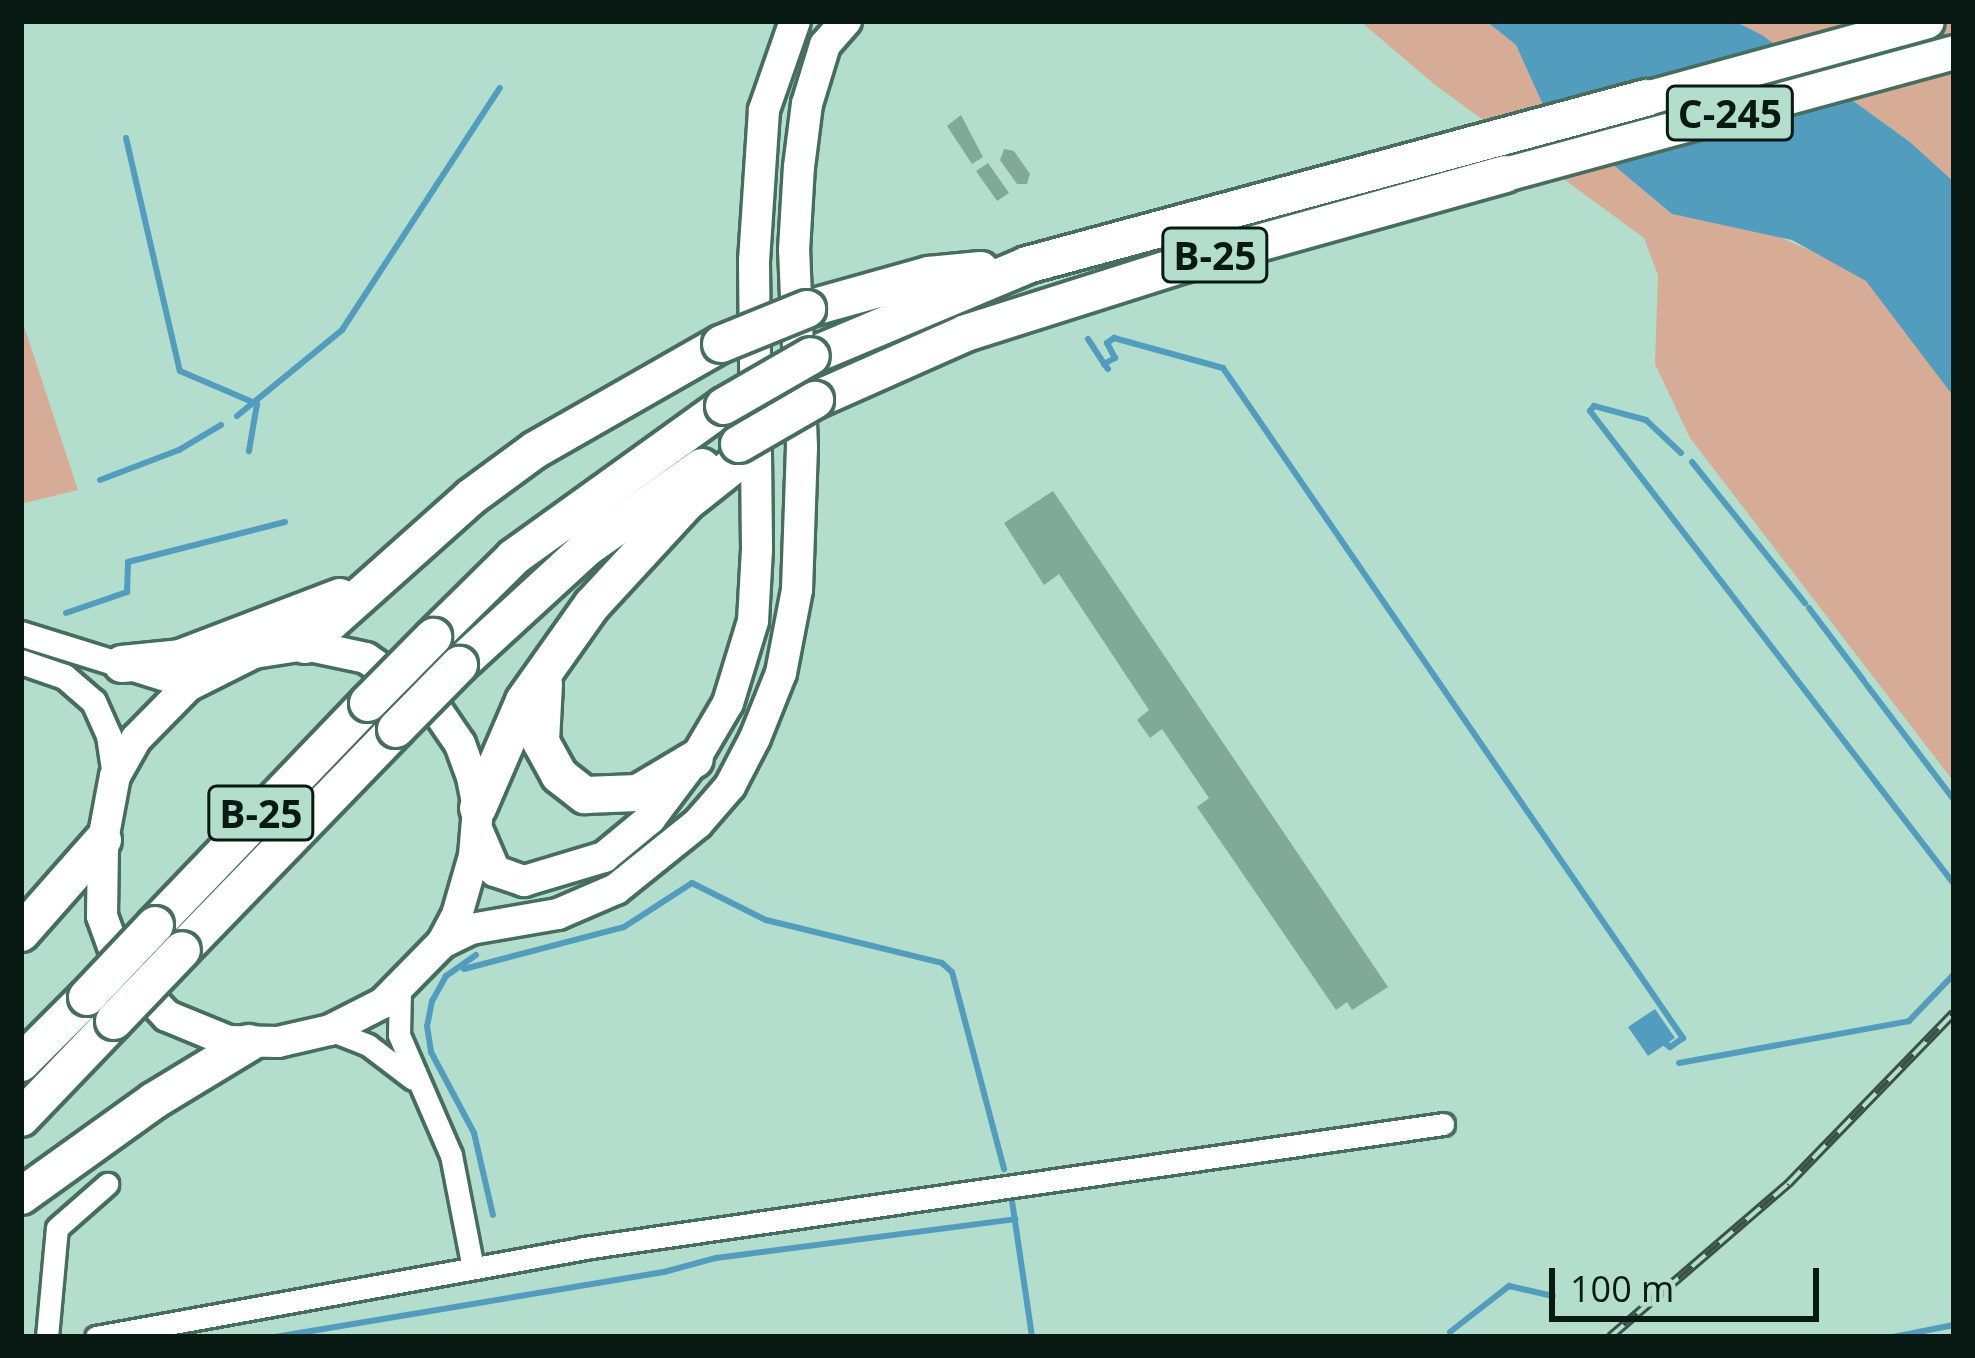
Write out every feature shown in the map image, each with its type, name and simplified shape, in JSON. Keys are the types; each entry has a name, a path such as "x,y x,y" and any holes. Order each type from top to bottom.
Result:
{"highway":[{"name":"C-245","path":"1434,156 1927,21"},
{"name":"C-245","path":"1466,185 1954,52"},
{"name":"B-25","path":"21,1118 155,925 433,637 514,557 724,406 811,356 1027,265 1434,156"},
{"name":"B-25","path":"21,1063 182,950 459,665 588,547 739,452 813,408 966,333 1183,264 1466,185"},
{"path":"305,645 471,497 535,450 721,344 807,309 929,275 1027,265"},
{"path":"477,818 524,701 592,605 739,452"},
{"path":"122,664 180,658 304,614 381,577"},
{"path":"545,674 538,720 541,742 559,775 585,795 638,793 695,759"},
{"path":"21,933 103,840"},
{"path":"21,1196 155,1100 249,1042"}],"main road":[{"path":"477,818 458,915 442,943 400,988 366,1013 330,1030 278,1042 203,1035 167,1016 120,966 101,916 103,840 116,776 136,739 188,686 254,653 305,645 366,658 434,706 460,744 495,871 524,881 547,878 604,857 650,819 695,759 728,703 752,621 757,549 754,261 764,110 795,21"},
{"path":"442,943 471,929 558,914 616,889 698,824 730,786 755,738 781,673 797,590 802,447 794,250 799,167 807,104 819,65 826,45 846,21"}],"street":[{"path":"21,634 188,686"},
{"path":"21,662 64,677 94,702 109,736 116,776"},
{"path":"400,988 399,1035 414,1080 451,1156 473,1268"},
{"path":"330,1030 368,1045 414,1080"},
{"path":"96,1337 473,1268 1443,1124"},
{"path":"47,1337 57,1228 107,1184"}],"shaded area":[{"path":"1360,21 1486,21 1516,45 1544,107 1672,214 1777,236 1838,262 1867,282 1917,346 1954,397 1954,782 1690,438 1655,364 1658,275 1644,238 1434,84"},
{"path":"1734,21 1954,21 1954,182 1910,142 1762,35"},
{"path":"21,317 78,490 21,504"}],"water":[{"path":"1486,21 1734,21 1762,35 1910,142 1954,182 1954,397 1866,281 1792,240 1672,214 1544,107 1516,45"},
{"path":"1655,1009 1675,1038 1648,1056 1628,1027"}],"building":[{"path":"961,115 983,157 972,164 947,126"},
{"path":"1004,149 1014,151 1030,174 1027,184 1017,184 1000,160"},
{"path":"988,163 1009,193 997,201 976,171"},
{"path":"1053,491 1388,987 1352,1010 1347,1002 1336,1010 1197,807 1209,798 1162,729 1150,738 1137,720 1149,710 1059,574 1044,585 1004,523"}],"waterway":[{"path":"237,416 342,330 500,88"},
{"path":"126,138 180,371 257,404 249,451"},
{"path":"1108,369 1104,364 1115,358 1107,343 1114,338 1223,368 1683,1038 1670,1047 1666,1044"},
{"path":"1088,339 1104,364"},
{"path":"1681,453 1646,420 1594,406 1590,411 1954,884"},
{"path":"100,480 179,450 221,425"},
{"path":"1692,462 1805,603"},
{"path":"66,613 127,592 128,562 285,522"},
{"path":"1809,608 1864,681"},
{"path":"1866,684 1954,800"},
{"path":"464,969 624,927 692,883 766,920 942,963 952,972 1004,1169"},
{"path":"476,955 446,976 432,1001 427,1026 431,1052 474,1133 493,1215"},
{"path":"1679,1063 1909,1021 1954,974"},
{"path":"1012,1201 1032,1337"},
{"path":"275,1337 664,1272 716,1258 1015,1219"},
{"path":"1450,1332 1509,1286 1553,1296"},
{"path":"1893,1337 1954,1325"}],"railway":[{"path":"1610,1337 1788,1184 1954,1013"}]}
